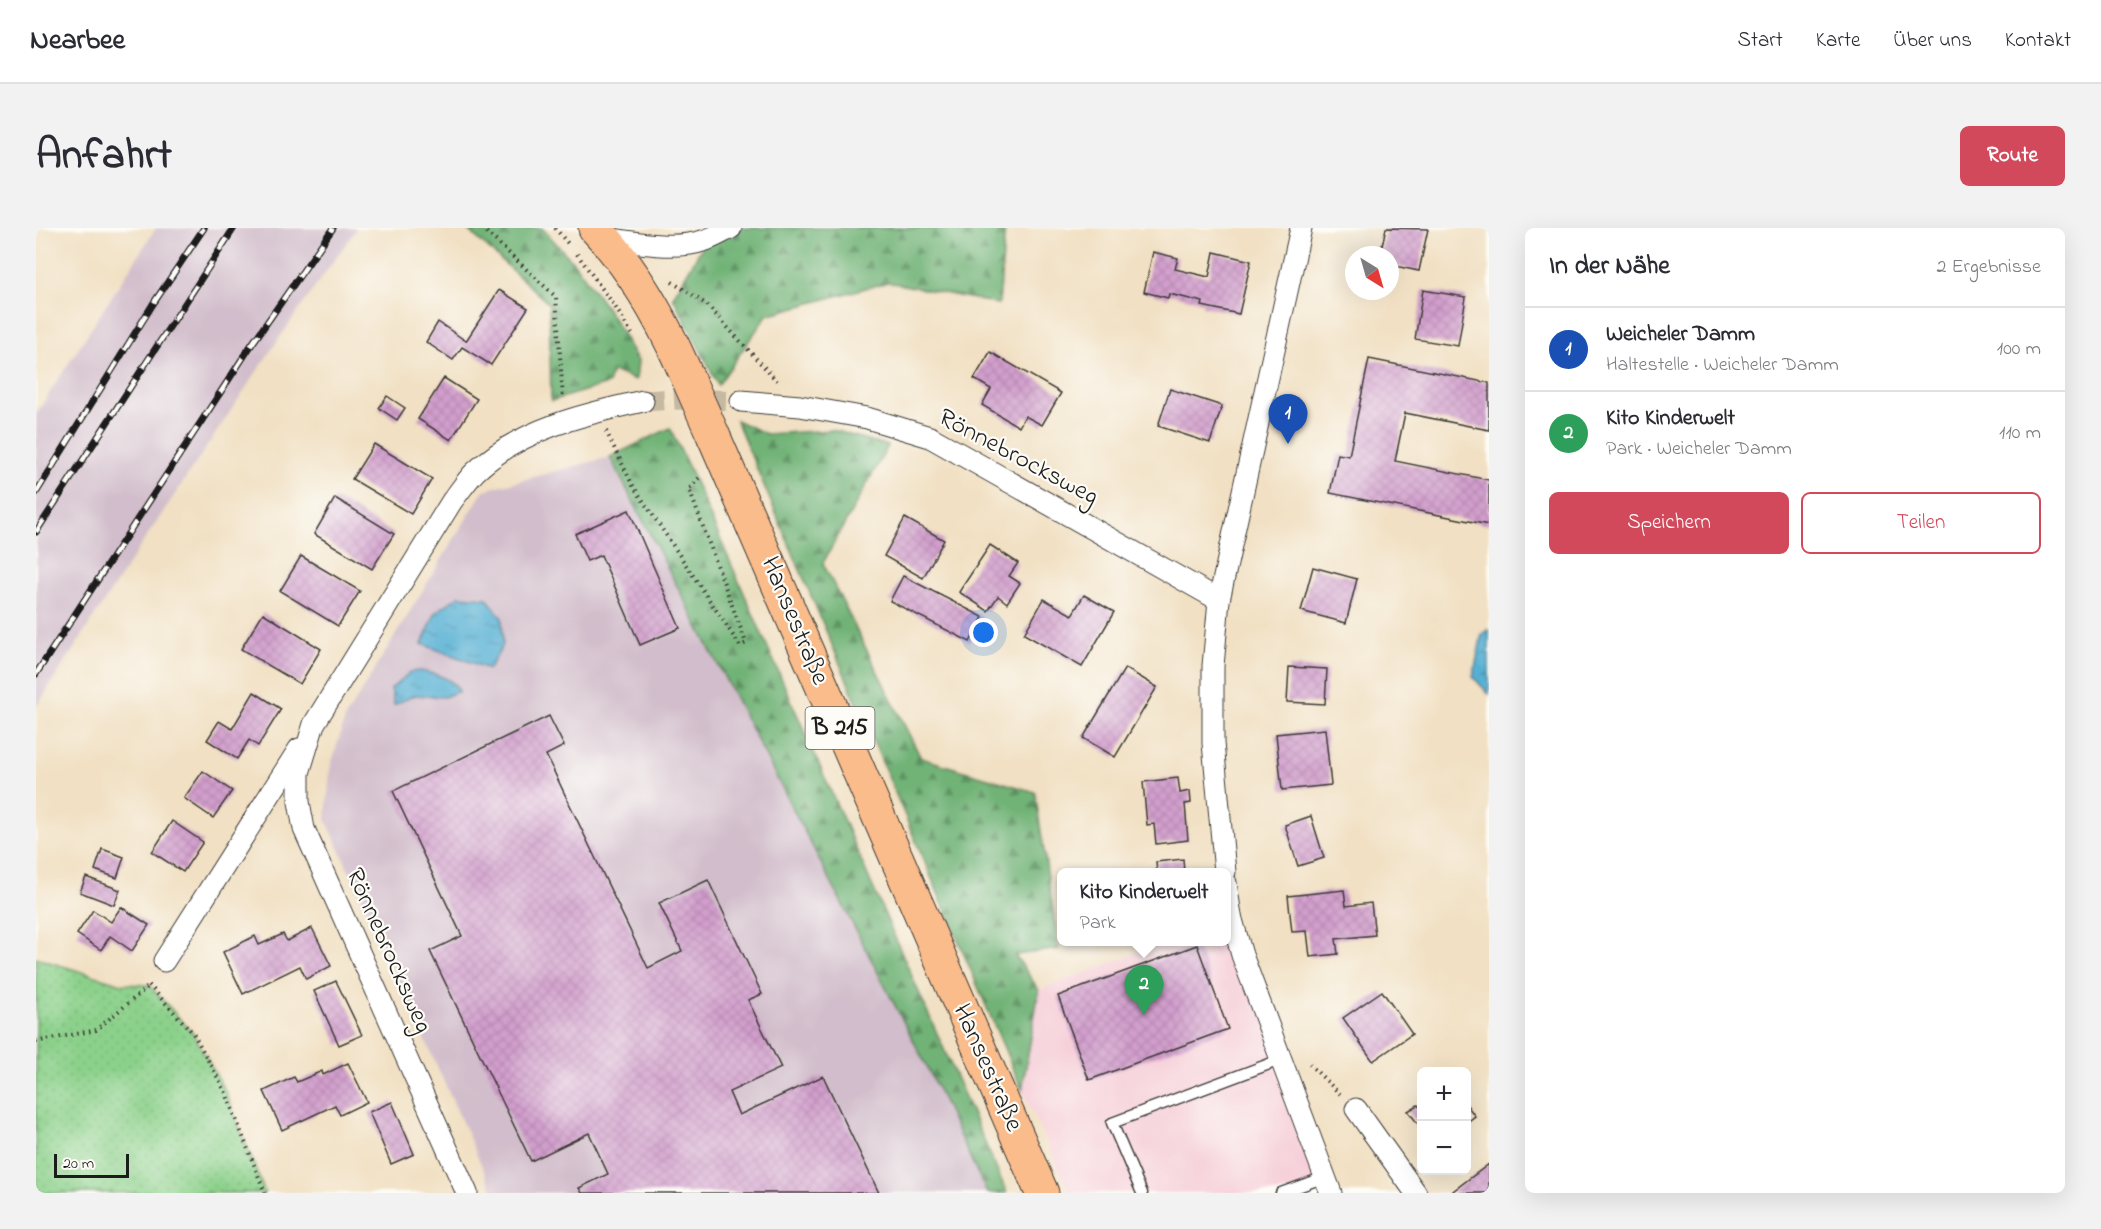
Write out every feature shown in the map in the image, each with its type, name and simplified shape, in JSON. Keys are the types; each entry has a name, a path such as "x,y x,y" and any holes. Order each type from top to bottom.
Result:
{"main road":[{"name":"Hansestraße","path":"600,233 629,270 652,307 682,365 1042,1193"}],"street":[{"path":"600,233 660,245 683,245 706,240 731,228"},
{"path":"1225,868 1213,743 1213,666 1219,600 1301,228"},
{"name":"Rönnebrocksweg","path":"164,961 452,501 474,473 500,452 533,434 596,411 643,401"},
{"name":"Rönnebrocksweg","path":"741,401 800,406 867,418 930,437 1219,600"},
{"name":"Rönnebrocksweg","path":"314,724 299,773 299,802 304,829 467,1193"},
{"path":"1231,916 1242,955 1328,1185"},
{"path":"1356,1109 1416,1193"}],"lane":[{"path":"1142,1193 1112,1123 1280,1060"},
{"path":"1281,1193 1328,1185"}],"path":[{"path":"482,228 556,297 564,421"},
{"path":"555,228 597,280 633,337"},
{"path":"706,304 800,406"},
{"path":"596,411 632,484 740,646 746,643 689,489 700,477"},
{"path":"36,1042 96,1030 149,985 193,1033 225,1093 265,1193"},
{"path":"1308,1064 1356,1109"}],"shaded area":[{"path":"156,228 357,228 282,334 36,707 36,414"},
{"path":"610,457 927,1067 987,1193 494,1193 326,819 330,769 345,718 484,490"},
{"path":"1231,929 1331,1193 1070,1193 1022,1090 1039,990 1155,946 1231,946"}],"green space":[{"path":"466,228 542,228 575,264 610,313 638,361 636,380 612,371 608,384 551,401 549,304"},
{"path":"731,228 1005,228 999,304 888,282 767,315 718,385 673,297 706,240"},
{"path":"736,420 766,434 833,430 888,446 823,563 921,758 1035,792 1059,949 1015,955 1039,990 1022,1090"},
{"path":"670,428 1007,1193 987,1193 927,1067 610,457"},
{"path":"36,958 122,984 149,985 193,1033 226,1093 265,1193 36,1193"}],"water":[{"path":"459,596 487,598 502,618 503,645 489,669 422,644 436,612"},
{"path":"1489,629 1489,694 1473,677 1482,634"},
{"path":"420,671 447,679 459,691 444,697 415,695 394,705 391,689 410,672"}],"building":[{"path":"1386,228 1428,229 1419,271 1399,267 1399,246 1382,246"},
{"path":"1153,252 1178,258 1175,269 1209,277 1214,252 1251,261 1239,314 1202,306 1203,302 1169,294 1168,298 1144,292"},
{"path":"499,290 528,308 491,365 462,347 453,360 426,342 438,322 466,341"},
{"path":"1423,290 1466,297 1458,346 1415,339"},
{"path":"990,352 1061,393 1042,425 1025,416 1019,427 982,405 991,389 974,379"},
{"path":"1369,359 1489,383 1489,430 1405,413 1395,461 1489,480 1489,525 1330,493 1338,454 1349,456"},
{"path":"444,378 477,399 451,440 418,419"},
{"path":"1170,389 1222,406 1210,443 1158,426"},
{"path":"387,396 405,408 397,420 379,408"},
{"path":"374,444 432,479 411,514 352,479"},
{"path":"335,498 394,534 372,569 314,534"},
{"path":"629,510 680,628 640,645 601,555 587,561 575,534"},
{"path":"905,518 944,540 923,578 884,556"},
{"path":"990,545 1018,563 1009,576 1020,583 1007,603 998,596 988,611 959,592"},
{"path":"301,556 360,591 338,626 280,591"},
{"path":"1313,567 1357,579 1346,623 1301,611"},
{"path":"903,576 983,617 970,642 890,601"},
{"path":"1084,595 1114,612 1082,667 1024,634 1044,599 1072,615"},
{"path":"263,613 321,649 300,684 241,649"},
{"path":"1289,667 1327,669 1325,704 1287,702"},
{"path":"1125,668 1157,687 1115,757 1083,738"},
{"path":"254,692 281,709 258,746 249,740 237,759 207,740 219,721 232,729"},
{"path":"549,716 564,746 546,755 648,968 682,951 659,903 708,880 762,994 748,1000 781,1068 729,1092 739,1115 823,1076 879,1193 582,1193 579,1188 608,1174 589,1133 531,1161 430,951 462,936 393,791"},
{"path":"1325,729 1331,785 1282,790 1276,734"},
{"path":"203,771 232,791 213,818 184,798"},
{"path":"1178,778 1180,793 1190,791 1191,803 1185,804 1188,840 1156,844 1154,824 1147,825 1143,782"},
{"path":"1311,816 1324,858 1298,866 1285,825"},
{"path":"172,821 203,842 183,872 152,852"},
{"path":"102,849 124,857 117,878 95,870"},
{"path":"1183,859 1184,868 1157,868 1156,862"},
{"path":"86,877 120,890 114,905 80,892"},
{"path":"1344,890 1346,906 1371,903 1375,935 1336,939 1338,954 1310,957 1307,931 1292,932 1288,896"},
{"path":"121,907 149,925 132,951 110,936 101,950 77,934 93,910 111,922"},
{"path":"312,928 331,966 306,979 300,966 243,994 223,952 255,936 259,945 283,934 287,941"},
{"path":"1197,946 1228,1029 1089,1080 1058,996"},
{"path":"336,981 362,1035 339,1045 314,991"},
{"path":"1382,991 1412,1034 1373,1061 1343,1018"},
{"path":"348,1063 367,1102 340,1115 335,1105 282,1130 264,1091 294,1077 297,1082 322,1071 323,1075"},
{"path":"392,1102 414,1154 391,1164 369,1112"},
{"path":"1417,1106 1417,1123 1408,1111"},
{"path":"1489,1164 1489,1193 1454,1193 1453,1191"}],"tunnel":[{"path":"643,401 677,399 741,401"}],"railway":[{"path":"36,493 153,304 204,228"},
{"path":"36,532 234,228"},
{"path":"36,674 252,344 333,228"}],"place":[{"name":"Weicheler Damm","path":"1288,444"},
{"name":"Kito Kinderwelt","path":"1144,1015"}]}
